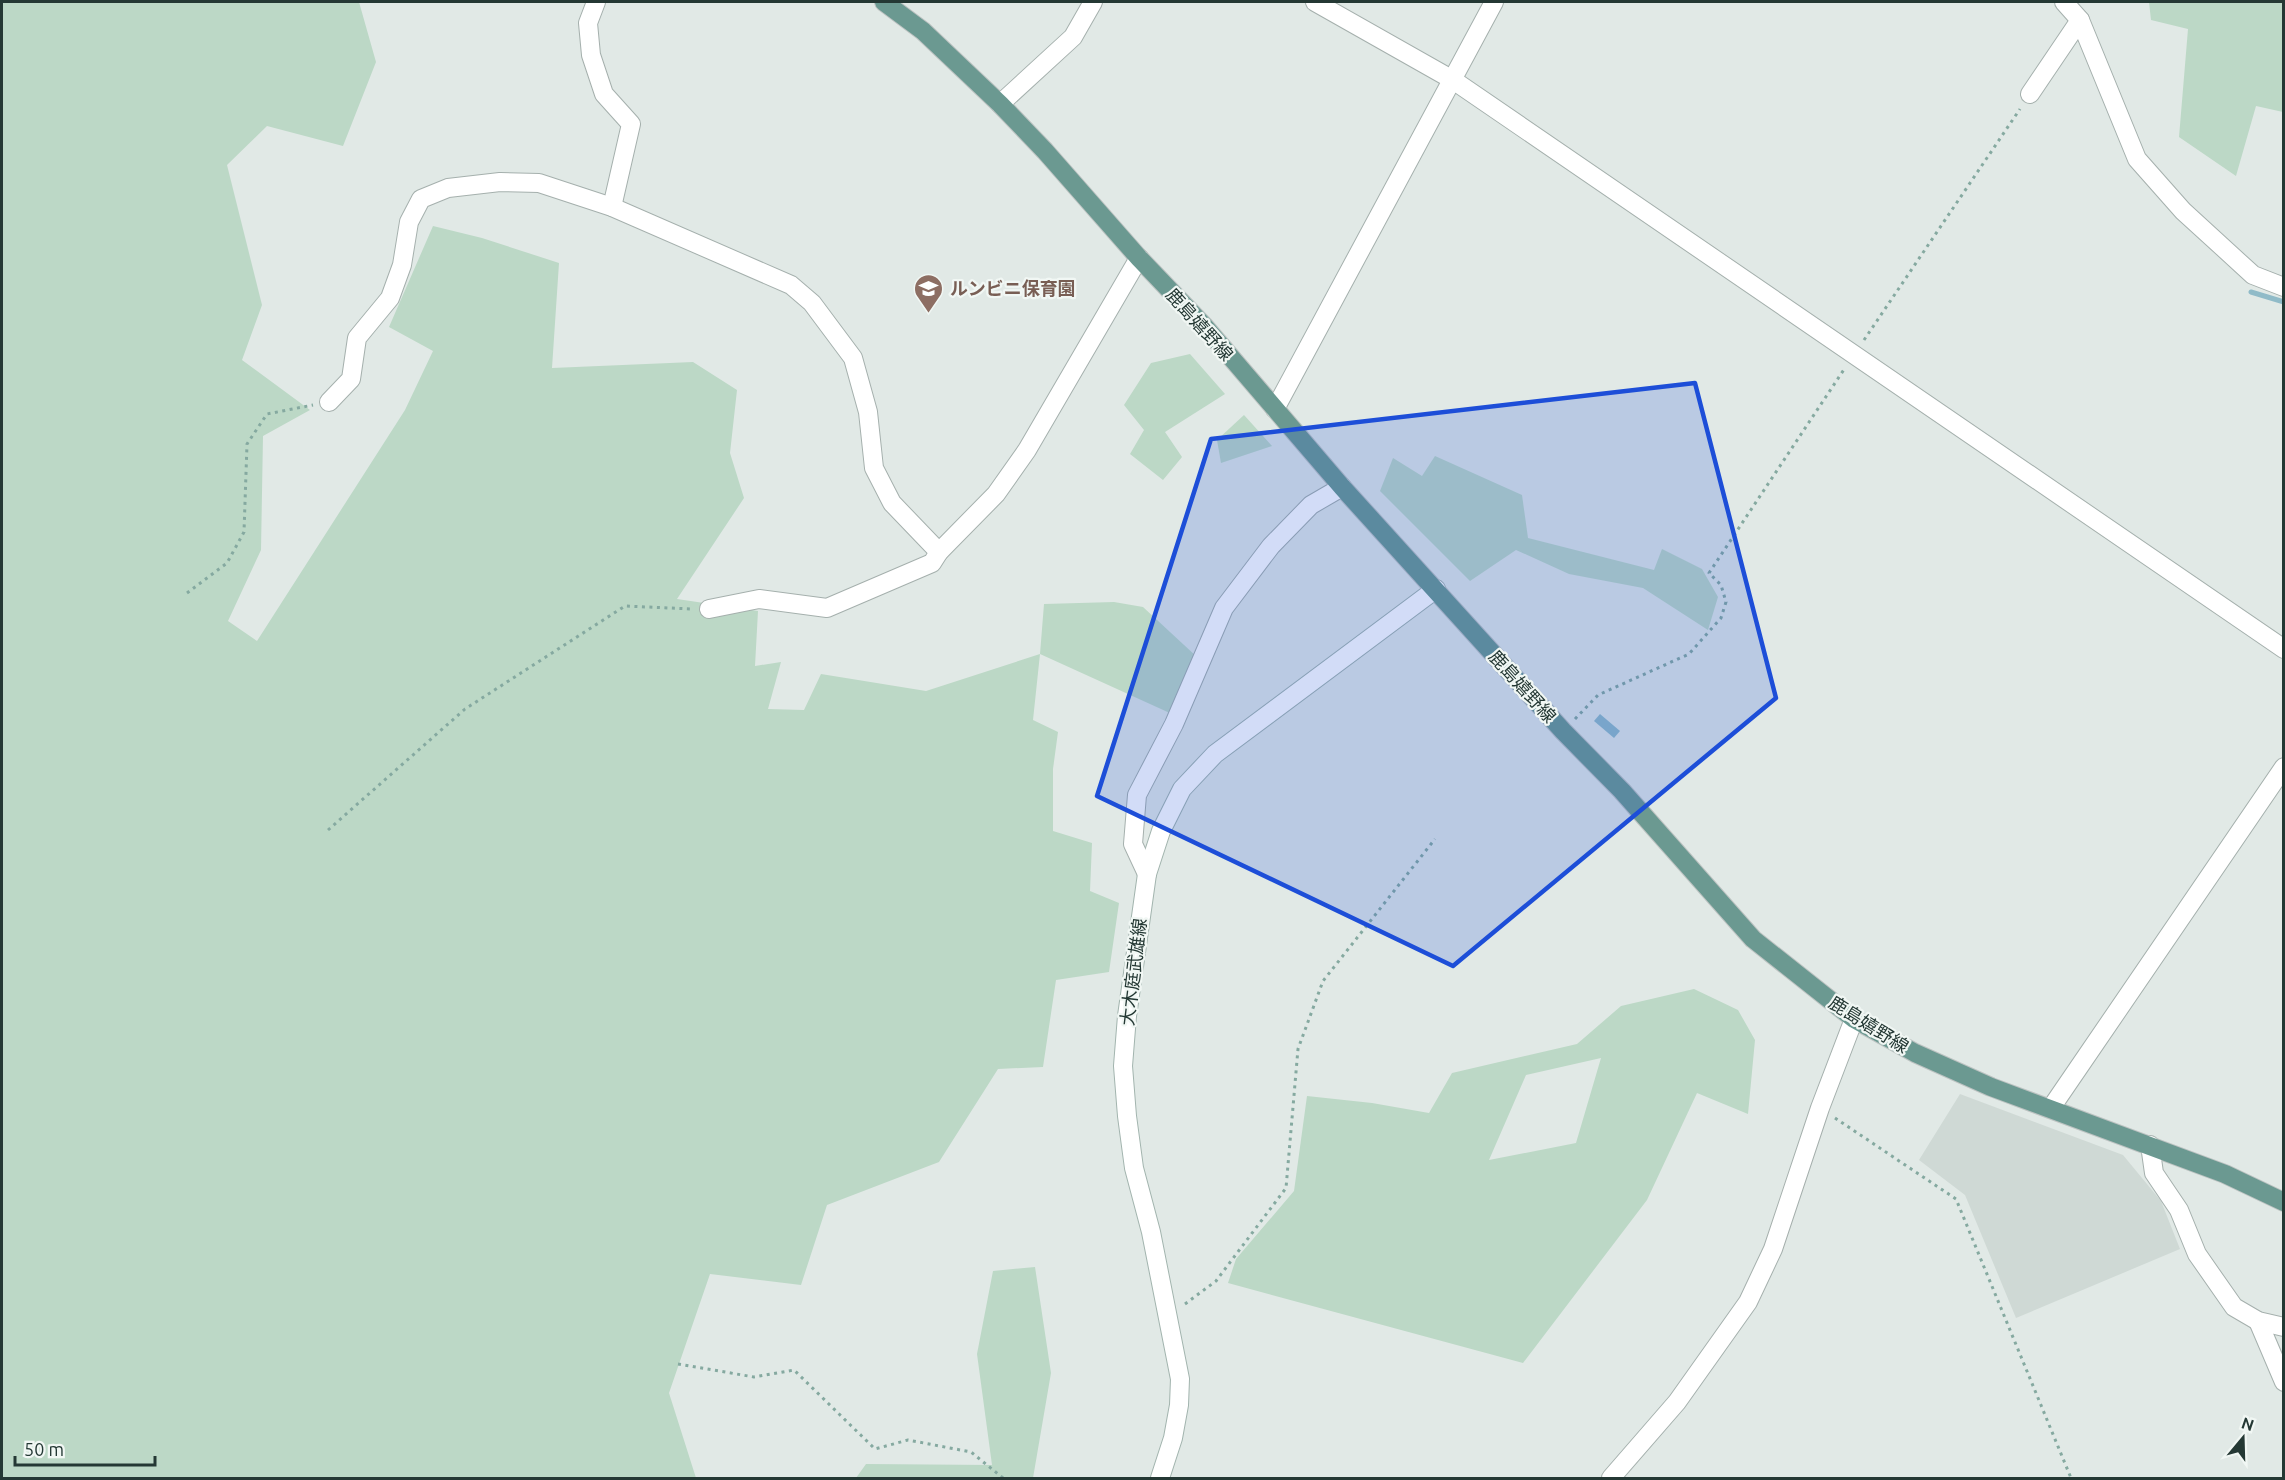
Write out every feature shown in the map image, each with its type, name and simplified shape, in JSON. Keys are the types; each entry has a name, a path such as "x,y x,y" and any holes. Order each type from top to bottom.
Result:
{"main road":[{"name":"鹿島嬉野線","path":"884,2 922,31 1000,104 1045,151 1139,258 1205,327 1342,487 1563,731 1622,791 1753,939 1854,1019 1915,1053 1991,1087 2225,1174 2283,1202"}],"street":[{"path":"596,2 588,23 591,55 604,94 631,124 612,207"},
{"path":"1000,104 1073,37 1093,2"},
{"path":"1315,2 1453,80 2283,649"},
{"path":"1275,409 1494,2"},
{"path":"2064,2 2080,20 2137,159 2183,211 2253,275 2283,287"},
{"path":"2030,94 2080,20"},
{"path":"329,402 351,379 357,338 390,298 402,265 409,222 421,200 448,188 500,182 539,183 612,207 790,285 812,303 853,358 868,412 874,468 892,503 939,552"},
{"path":"709,609 759,599 827,608 932,563 939,552 996,494 1027,450 1139,258"},
{"path":"1147,874 1133,844 1137,795 1174,724 1224,608 1271,546 1311,506 1342,487"},
{"name":"大木庭武雄線","path":"1160,1479 1173,1438 1179,1405 1180,1379 1168,1315 1134,1168 1123,1066 1127,1016 1147,874 1161,831 1182,789 1215,753 1436,589"},
{"path":"2051,1108 2283,767"},
{"path":"1611,1479 1677,1402 1748,1302 1773,1249 1820,1108 1854,1019"},
{"path":"2150,1145 2154,1173 2178,1210 2197,1254 2234,1307 2258,1321 2283,1327"},
{"path":"2258,1321 2283,1382"}],"path":[{"path":"1563,731 1598,695 1689,654 1721,618 1726,602 1721,585 1709,573 2030,94"},
{"path":"187,593 227,563 243,532 247,444 267,414 329,402"},
{"path":"328,830 465,709 625,606 709,609"},
{"path":"1168,1315 1216,1281 1286,1188 1298,1049 1323,981 1435,839"},
{"path":"1820,1108 1956,1199 2071,1479"},
{"path":"678,1364 754,1377 794,1370 875,1449 908,1440 971,1452 1003,1479"}],"highlighted area":[{"path":"1695,383 1776,698 1453,966 1097,796 1211,439"}],"shaded area":[{"path":"1960,1094 2123,1155 2161,1201 2180,1249 2016,1318 1965,1195 1919,1160"}],"green space":[{"path":"2,2 359,2 376,62 343,146 267,126 227,165 262,305 242,360 310,410 263,436 261,550 228,621 257,641 405,410 433,351 389,327 433,226 482,238 559,263 552,368 693,362 737,390 730,453 744,498 677,599 758,611 755,666 781,662 768,709 804,710 821,674 926,691 1040,654 1033,720 1058,732 1053,769 1053,831 1092,843 1090,891 1119,903 1109,972 1056,980 1043,1067 998,1069 939,1162 827,1205 801,1285 710,1274 669,1393 696,1478 2,1478"},
{"path":"2149,2 2283,2 2283,112 2256,106 2236,176 2179,137 2188,29 2151,20"},
{"path":"1190,354 1225,394 1165,432 1182,457 1163,480 1130,454 1144,430 1124,405 1151,363"},
{"path":"1244,415 1272,446 1221,463 1217,440"},
{"path":"1435,456 1522,495 1528,538 1654,570 1662,549 1702,569 1718,597 1708,630 1643,588 1569,574 1516,550 1470,581 1380,491 1393,458 1422,476"},
{"path":"1114,602 1143,607 1197,657 1172,714 1040,654 1044,604"},
{"path":"1694,989 1738,1010 1755,1040 1748,1114 1697,1093 1647,1200 1523,1363 1228,1283 1236,1259 1294,1191 1307,1096 1372,1103 1429,1113 1452,1073 1577,1044 1621,1006","holes":["1601,1058 1576,1143 1489,1160 1526,1075"]},
{"path":"1035,1267 1051,1373 1033,1478 856,1478 866,1464 992,1465 977,1354 993,1271"}],"water":[{"path":"1600,714 1620,731 1614,738 1594,721"}],"waterway":[{"path":"2251,292 2284,302"}],"place":[{"name":"ルンビニ保育園","path":"929,314"}]}
